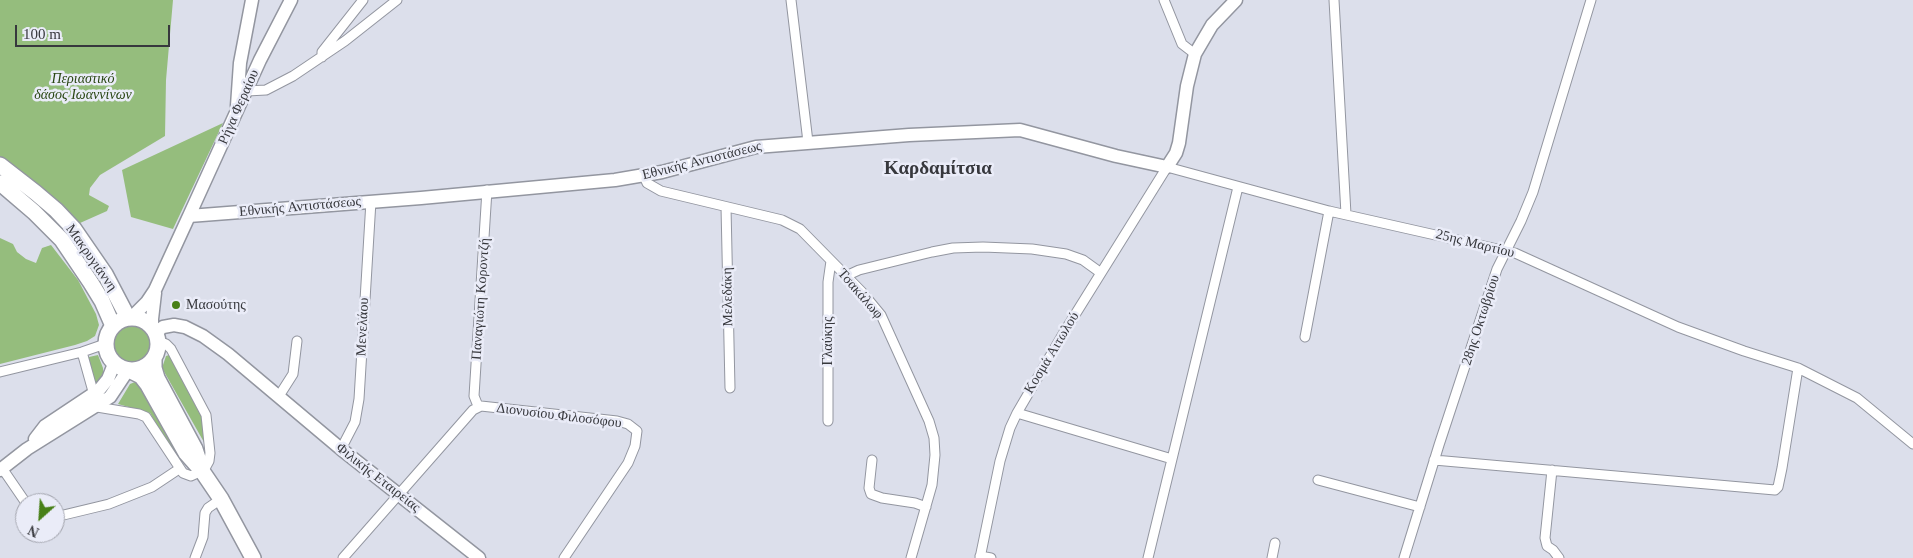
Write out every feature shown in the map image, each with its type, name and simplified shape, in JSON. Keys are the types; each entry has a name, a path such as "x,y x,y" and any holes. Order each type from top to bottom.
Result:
{"main road":[{"name":"Μακρυγιάννη","path":"0,165 50,204 74,229 105,274 129,318"},
{"name":"Μακρυγιάννη","path":"0,183 34,212 62,240 102,301 113,326"},
{"path":"202,471 195,449 157,378 154,368 157,350 155,334 143,321 129,318 120,321 113,326 106,337 105,344 108,355 124,368 141,376 148,385 186,453 202,471 221,499 253,558"},
{"path":"124,368 143,368 154,359"}],"street":[{"path":"237,114 239,72 252,0"},
{"name":"Ρήγα Φεραίου","path":"189,216 237,114 268,42 291,0"},
{"path":"322,57 324,49 363,0"},
{"path":"247,91 261,92 270,88 322,57 397,0"},
{"path":"791,0 808,142"},
{"path":"1164,0 1182,44 1195,54"},
{"path":"1167,167 1176,153 1179,143 1187,86 1195,54 1212,26 1236,0"},
{"path":"1334,0 1346,214"},
{"name":"28ης Οκτωβρίου","path":"1404,558 1487,299 1506,250 1533,192 1591,0"},
{"name":"Εθνικής Αντιστάσεως","path":"189,216 576,184 644,176 740,150 776,144 1020,130 1116,156 1167,167"},
{"name":"25ης Μαρτίου","path":"1167,167 1329,211 1506,250 1678,327 1798,368 1857,398 1913,444"},
{"name":"Κοσμά Αιτωλού","path":"980,557 1000,461 1010,428 1017,413 1045,363 1167,167"},
{"name":"Τσακάλωφ","path":"644,176 647,183 661,191 792,224 802,231 846,276 882,317 932,428 935,446 932,485 911,558"},
{"path":"1148,558 1238,187"},
{"name":"Παναγιώτη Κοροντζή","path":"478,406 474,396 487,190"},
{"name":"Μενελάου","path":"341,449 355,422 359,399 371,201"},
{"name":"Μελεδάκη","path":"726,207 730,388"},
{"path":"1305,337 1329,211"},
{"path":"129,318 148,302 189,216"},
{"path":"846,276 859,270 932,252 953,248 983,247 1032,249 1066,254 1084,260 1100,273"},
{"name":"Γλαύκης","path":"828,421 828,282 831,262"},
{"path":"95,401 146,417 179,469 187,475 194,475 202,471 208,464 210,457 206,414 171,349 155,334 152,319 155,290"},
{"name":"Φιλικής Εταιρείας","path":"155,334 163,327 178,326 192,330 214,343 341,449 479,558"},
{"path":"279,396 293,374 297,341"},
{"path":"0,372 82,352 105,344"},
{"path":"82,352 95,401"},
{"path":"19,493 1,469 95,401 104,386 124,368"},
{"path":"1434,460 1775,490 1778,487 1782,468 1798,368"},
{"name":"Διονυσίου Φιλοσόφου","path":"343,558 478,406 617,422 628,424 637,431 635,446 628,463 564,558"},
{"path":"1017,413 1172,459"},
{"path":"872,460 869,488 871,494 926,507"},
{"path":"65,515 109,504 152,487 179,469"},
{"path":"1552,470 1545,538 1547,546 1553,550 1558,558"},
{"path":"1318,480 1420,507"},
{"path":"194,558 203,537 204,513 221,499"},
{"path":"1272,558 1275,543"},
{"path":"980,557 991,558"}],"green space":[{"name":"Περιαστικό δάσος Ιωαννίνων","path":"0,0 173,0 166,80 165,136 100,175 90,188 89,195 109,206 107,211 80,223 0,157"},
{"path":"223,123 173,229 131,217 122,170"},
{"path":"0,238 13,244 17,252 26,259 36,263 42,248 51,245 78,280 96,314 99,325 95,336 75,345 0,364"},
{"path":"132,325 145,331 151,344 145,357 132,363 119,357 113,344 119,331"},
{"path":"98,355 103,373 99,382 95,385 88,359"},
{"path":"169,355 202,416 205,444 162,368 166,356"},
{"path":"135,382 138,384 181,458 180,461 175,458 150,413 118,404 130,384"}],"place":[{"name":"Μασούτης","path":"176,305"}],"district":[{"name":"Καρδαμίτσια","path":"938,169"}]}
